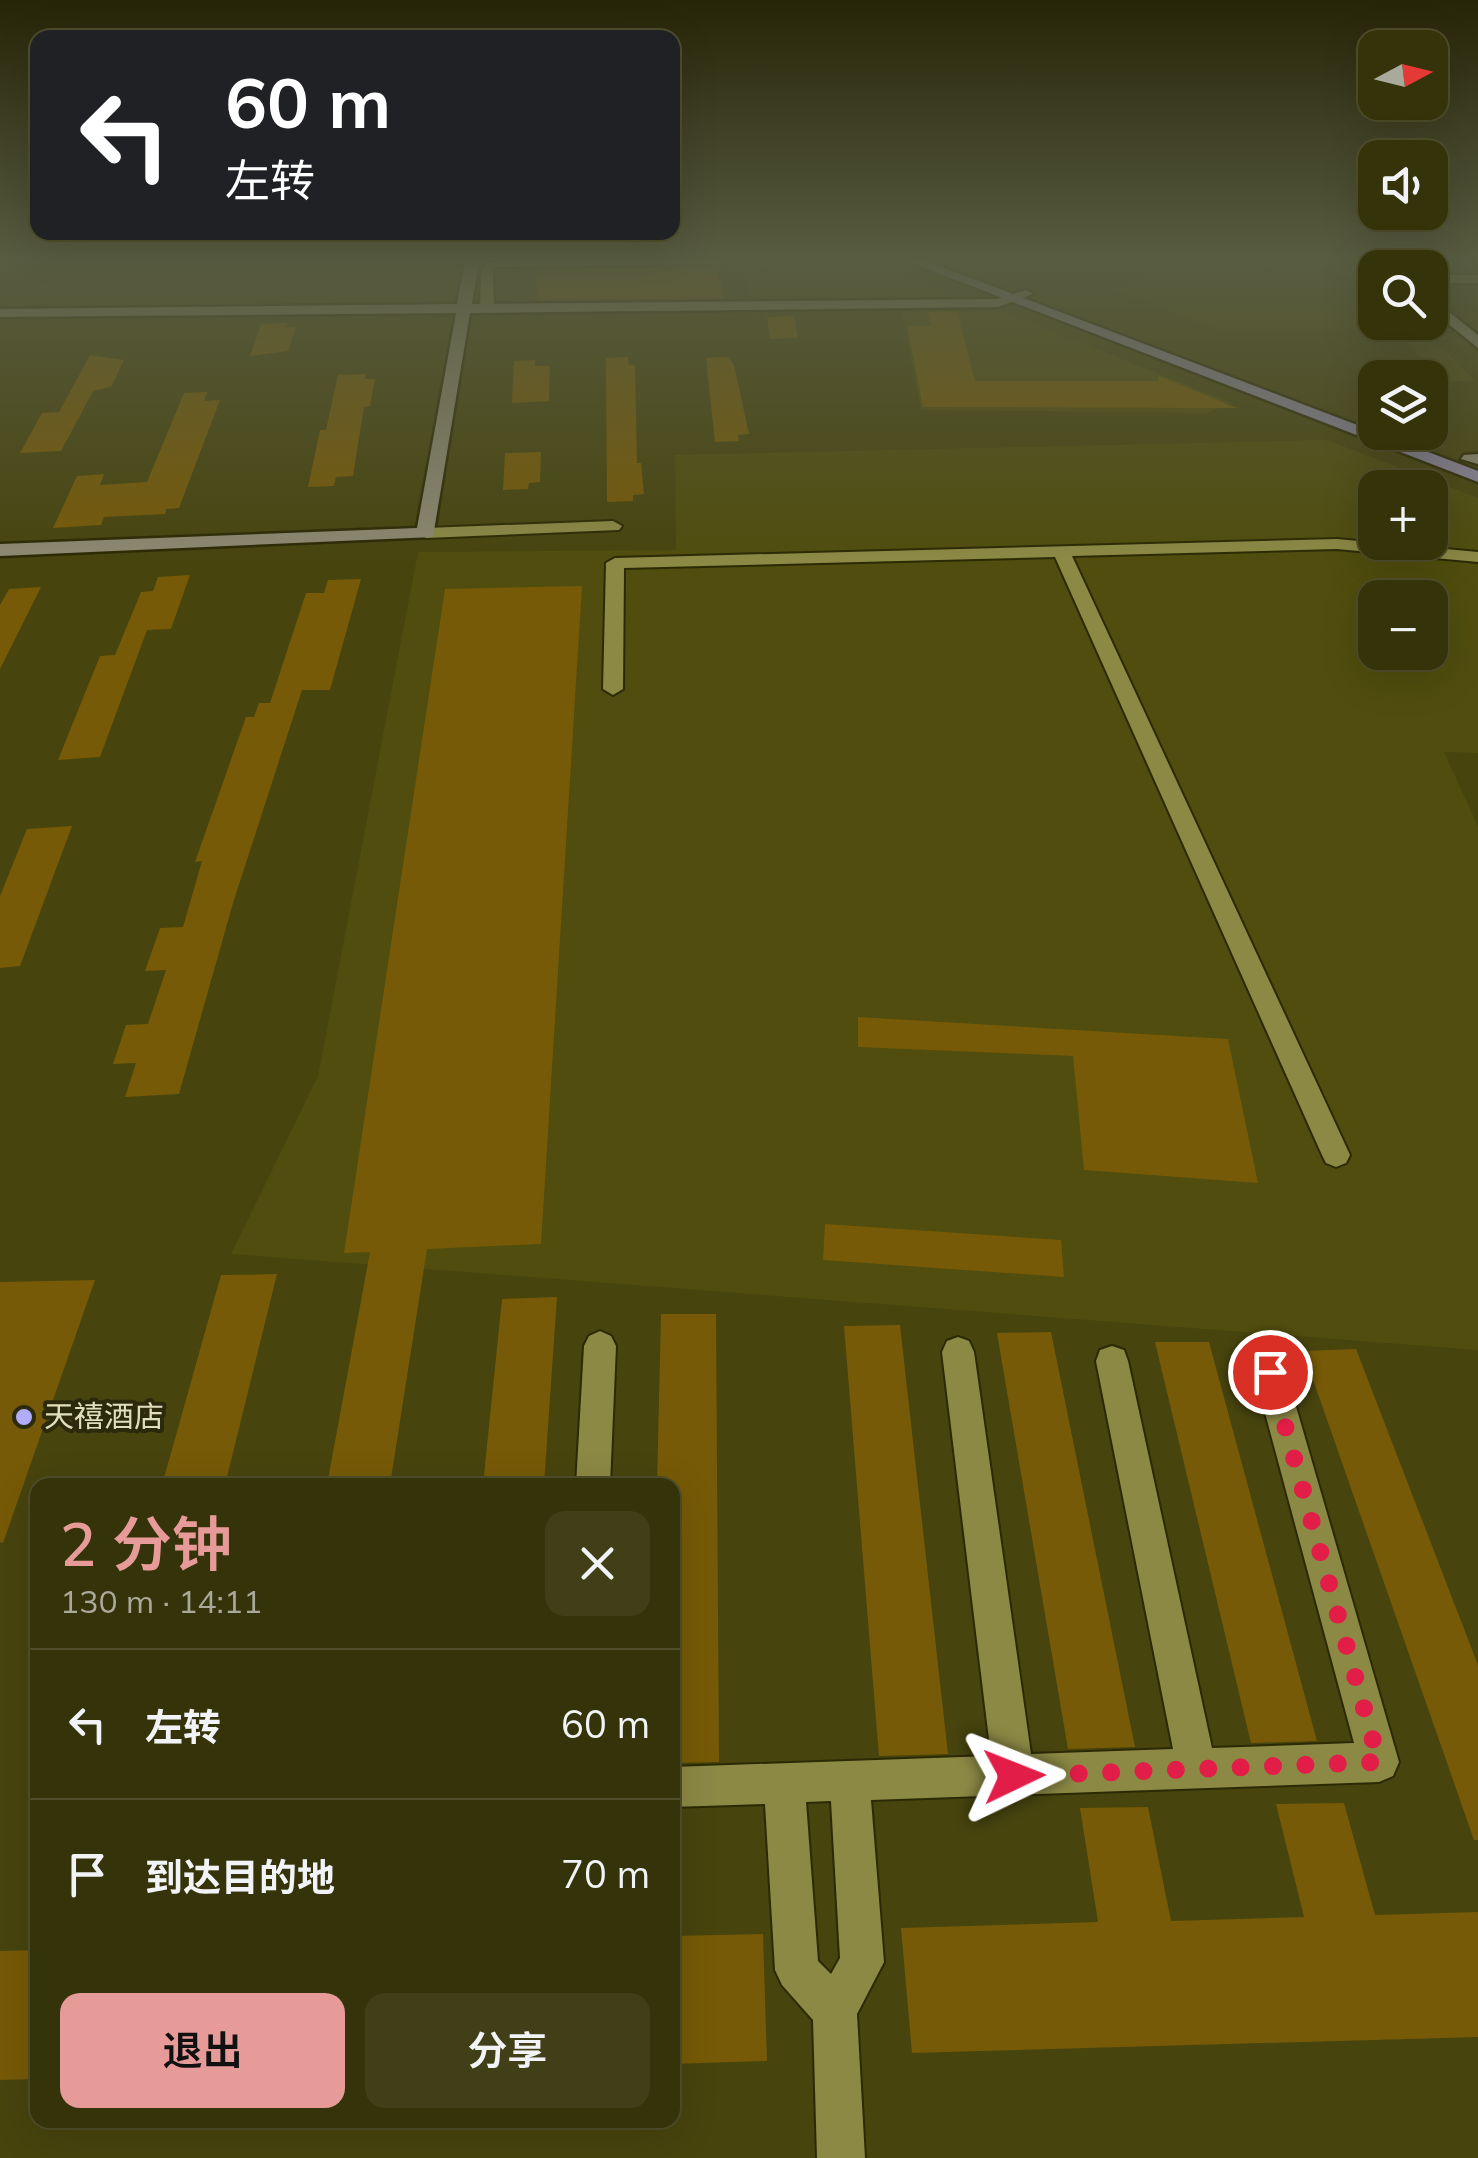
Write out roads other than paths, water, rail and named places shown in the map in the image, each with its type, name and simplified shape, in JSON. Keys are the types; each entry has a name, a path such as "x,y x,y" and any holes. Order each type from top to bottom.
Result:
{"main road":[{"path":"1192,360 1476,464"},
{"path":"1197,360 1358,417"},
{"path":"1443,450 1476,464"}],"street":[{"path":"426,533 456,360"},
{"path":"0,550 613,526"},
{"path":"613,689 616,562 1337,544 1478,557"},
{"path":"1062,551 1336,1155"},
{"path":"593,1478 600,1346"},
{"path":"958,1352 1014,1776"},
{"path":"1112,1361 1196,1769"},
{"path":"680,1788 1379,1762 1270,1372"},
{"path":"841,2158 836,2012 862,1962 850,1782"},
{"path":"784,1785 798,1970 836,2012"}],"place":[{"name":"天禧酒店","path":"24,1417"}]}
